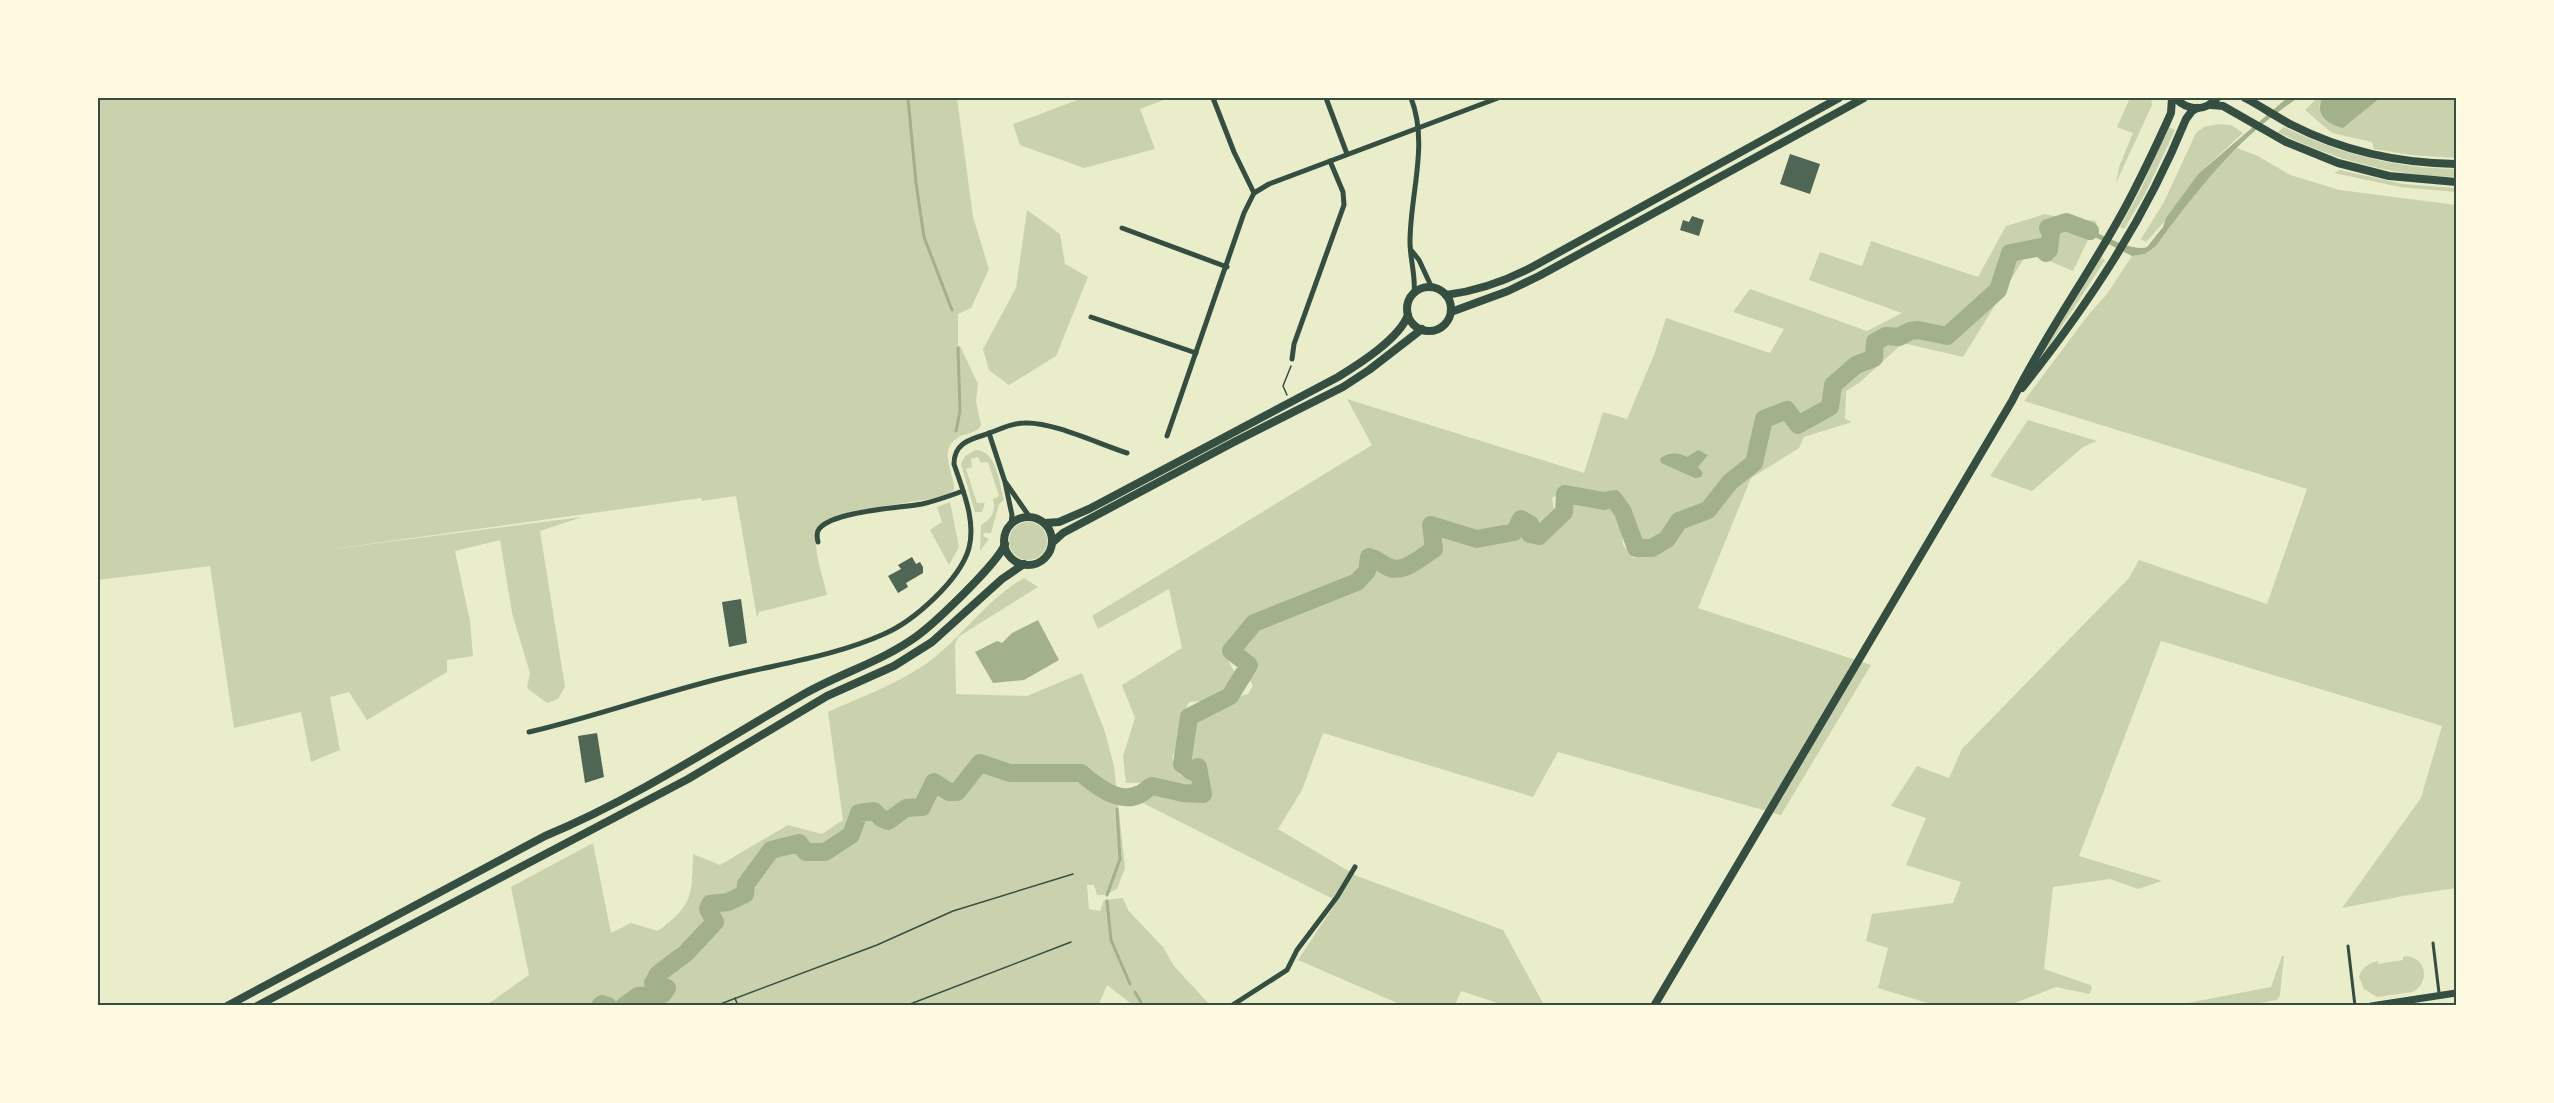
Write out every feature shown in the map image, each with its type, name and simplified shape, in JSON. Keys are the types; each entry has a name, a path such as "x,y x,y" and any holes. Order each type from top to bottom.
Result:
{"main road":[{"path":"1446,295 1478,289 1526,271 1839,98"},
{"path":"1451,312 1508,291 1539,276 1863,98"},
{"path":"1654,1005 2012,401 2034,356 2116,225 2171,113 2174,98 2183,104 2197,108"},
{"path":"2211,105 2217,98"},
{"path":"2245,98 2319,137 2370,154 2457,164"},
{"path":"2012,401 2087,302 2112,264 2156,186 2186,119 2197,108 2211,105 2223,106 2266,132 2315,155 2367,172 2424,181 2457,182"},
{"path":"227,1005 545,836 578,822 659,779 822,684 902,645 948,610 997,556 1005,544 1007,530 1019,519 1029,516 1045,523 1059,522 1089,509 1338,377 1362,362 1389,340 1406,322 1410,300 1414,293 1432,288 1446,295 1450,303 1451,312 1442,327 1432,330 1422,329 1413,324 1408,315"},
{"path":"257,1005 688,779 827,696 904,661 932,642 1002,579 1024,564 1038,563 1043,560 1048,555 1053,542 1063,534 1234,442 1343,387 1422,329"},
{"path":"1045,523 1053,542"},
{"path":"1005,544 1011,557 1024,564"}],"street":[{"path":"1326,98 1347,154"},
{"path":"1411,98 1419,127 1411,250 1414,293"},
{"path":"1167,436 1244,213 1254,193 1269,184 1498,98"},
{"path":"1213,99 1234,152 1254,193"},
{"path":"1292,359 1294,344 1344,205 1342,192 1330,161"},
{"path":"1122,228 1227,267"},
{"path":"1411,250 1419,260 1432,288"},
{"path":"1091,317 1196,353"},
{"path":"529,732 572,722 721,678 788,664 869,639 896,628 954,577 969,548 971,522 954,464 954,456 962,444 1021,423 1034,423 1127,453"},
{"path":"989,434 1005,482 1012,515 1011,524"},
{"path":"1005,482 1029,516"},
{"path":"818,542 817,532 821,527 843,518 870,510 922,504 963,491"},
{"path":"1231,1005 1287,970 1297,950 1337,897 1355,867"},
{"path":"2371,1005 2457,993"}],"lane":[{"path":"2433,944 2440,995"},
{"path":"2348,946 2355,1005"}],"path":[{"path":"1287,396 1283,386 1292,359"},
{"path":"715,1005 877,945 953,911 1073,874"},
{"path":"905,1005 1071,942"},
{"path":"735,998 738,1005"}],"shaded area":[{"path":"98,98 957,98 973,217 989,269 971,308 958,314 958,346 978,384 976,401 981,425 976,430 956,439 948,450 954,490 943,497 852,513 821,524 816,531 815,538 827,595 759,612 757,618 736,496 702,501 701,498 325,550 582,517 540,531 565,687 558,699 547,703 527,688 530,673 512,613 500,540 455,551 470,621 473,656 447,660 447,672 367,720 349,692 330,697 340,750 311,762 301,712 234,728 210,566 98,580"},
{"path":"1083,98 1169,98 1140,109 1155,149 1084,168 1020,145 1013,124"},
{"path":"2130,98 2151,98 2152,105 2116,183 2119,167 2133,133 2117,127"},
{"path":"2287,98 2298,98 2256,130 2220,165 2156,246 2145,254 2132,256 2085,232 2066,226 2068,220 2131,247 2147,247 2198,174"},
{"path":"2317,98 2322,98 2319,106 2343,128 2380,98 2456,98 2456,158 2411,155 2374,149 2372,142 2332,133 2305,110"},
{"path":"2322,98 2380,98 2343,128 2327,121 2321,114"},
{"path":"2218,124 2231,125 2243,133 2198,174 2164,222 2146,242 2141,239 2164,202 2196,133 2204,127"},
{"path":"2168,127 2175,130 2145,194 2124,229 2120,227 2142,187"},
{"path":"2284,127 2326,145 2368,158 2412,166 2456,169 2456,177 2387,170 2365,165 2321,151 2278,132"},
{"path":"2237,148 2258,156 2290,175 2340,190 2456,205 2456,888 2342,908 2421,798 2442,726 2161,641 2079,856 2162,881 2138,889 2110,879 2053,887 2044,969 2090,985 2092,988 2089,994 2056,987 2010,1005 1934,1005 1878,988 1888,948 1866,941 1872,914 1953,903 1961,882 1906,865 1926,818 1891,806 1917,766 1949,778 1962,749 2129,578 2139,560 2267,604 2307,489 2024,401 2089,314 2107,294 2132,256 2145,254 2156,246 2205,180"},
{"path":"2340,170 2403,184 2456,188 2456,192 2400,187 2334,173"},
{"path":"1027,210 1060,234 1065,264 1088,277 1056,356 1009,385 989,370 983,349 1016,288"},
{"path":"2045,214 2097,221 2073,271 2028,252 1963,357 1903,343 1859,383 1846,391 1845,419 1852,422 1804,437 1799,448 1751,478 1698,608 1871,665 1781,815 1558,752 1533,797 1323,733 1302,790 1278,829 1357,876 1503,930 1544,1005 1504,1005 1461,991 1455,1005 1402,1005 1298,960 1337,901 1129,796 1133,792 1167,793 1191,800 1204,798 1206,781 1199,765 1185,768 1181,758 1188,740 1193,712 1248,694 1253,686 1233,650 1257,624 1279,613 1324,603 1359,586 1365,570 1370,565 1379,563 1386,571 1403,573 1435,551 1434,528 1465,539 1485,543 1516,536 1517,527 1523,522 1526,536 1539,539 1552,524 1566,514 1562,503 1569,496 1612,505 1622,523 1623,545 1633,558 1661,548 1670,540 1678,526 1709,514 1695,512 1670,520 1665,536 1636,547 1633,543 1630,518 1616,498 1575,491 1552,498 1555,515 1536,530 1530,518 1520,514 1509,521 1500,535 1493,537 1477,535 1450,525 1429,522 1425,530 1426,548 1398,566 1373,556 1364,555 1351,580 1330,592 1266,610 1249,622 1225,646 1228,659 1242,690 1211,700 1189,702 1182,735 1173,758 1173,763 1180,775 1188,777 1195,774 1199,790 1190,792 1164,782 1126,783 1123,756 1135,718 1122,685 1182,648 1169,589 1098,629 1092,616 1372,445 1347,399 1584,473 1603,412 1627,419 1654,355 1666,318 1770,353 1784,329 1733,312 1750,289 1867,331 1902,313 1809,280 1820,252 1862,266 1871,241 1978,277 2006,226"},
{"path":"2101,258 2105,260 2040,360 2038,359"},
{"path":"2028,420 2097,441 2083,447 2032,491 1990,476"},
{"path":"976,450 989,456 993,462 1004,500 999,504 991,533 984,533 983,536 989,539 980,551 981,525 992,514 993,499 999,496 988,462 981,463 978,457 971,459 972,467 966,469 977,503 985,503 982,512 975,512 961,464 965,456"},
{"path":"1698,450 1708,455 1698,467 1703,473 1701,477 1695,478 1661,463 1660,459 1666,455 1680,454 1687,457"},
{"path":"950,502 959,547 949,565 930,530 942,522 937,507"},
{"path":"1028,522 1042,527 1047,541 1042,555 1028,560 1014,555 1009,541 1014,527"},
{"path":"1024,578 1038,587 958,637 955,644 956,694 1027,696 1082,673 1105,732 1114,766 1125,868 1117,889 1105,895 1097,895 1094,885 1087,885 1089,909 1100,911 1104,900 1123,898 1128,910 1163,947 1174,966 1210,1005 1133,1005 1107,985 1098,1006 485,1006 529,975 511,887 593,843 611,933 631,923 658,931 678,914 688,898 691,890 693,854 720,865 788,825 822,834 843,820 828,712 888,685 923,666 949,645 997,598"},
{"path":"1038,620 1059,660 1024,680 993,683 975,652 997,641 1002,643 1012,633"},
{"path":"2282,956 2284,956 2280,995 2277,1000 2243,1006 2177,1005 2271,987"},
{"path":"2407,956 2419,961 2424,971 2422,983 2413,992 2377,997 2364,989 2359,977 2366,966 2378,961 2378,964 2403,960 2403,957"}],"building":[{"path":"1790,154 1820,164 1810,194 1780,184"},
{"path":"1692,216 1704,220 1699,236 1680,230 1683,220 1689,222"},
{"path":"912,557 916,564 920,562 923,573 906,583 908,587 898,593 888,576 901,569 898,565"},
{"path":"741,599 747,643 729,647 722,602"},
{"path":"597,733 604,777 585,783 578,736"}],"waterway":[{"path":"908,98 924,237 952,310"},
{"path":"624,1006 638,996 663,994 667,988 653,983 658,974 686,953 715,922 708,909 710,904 728,902 745,894 746,884 771,850 799,843 806,852 825,852 851,835 859,813 874,811 888,821 906,808 922,807 934,782 949,792 957,792 980,763 1010,773 1081,773 1116,796 1132,797 1152,786 1183,793 1203,794 1198,767 1191,771 1182,764 1189,717 1230,696 1249,665 1231,651 1254,623 1357,582 1367,571 1369,557 1392,568 1398,569 1411,564 1434,549 1431,525 1477,539 1514,532 1521,519 1530,524 1530,534 1539,536 1564,512 1565,494 1604,501 1614,499 1623,512 1636,548 1652,548 1667,539 1679,521 1708,510 1730,482 1754,463 1764,419 1787,410 1798,425 1830,407 1833,385 1856,365 1874,358 1875,342 1886,336 1899,337 1910,331 1918,330 1947,336 1998,290 2010,253 2041,247 2046,253 2049,250 2051,233 2048,228 2066,222 2090,231"},
{"path":"956,431 960,411 958,348"},
{"path":"1107,895 1120,859 1117,809"},
{"path":"1107,901 1111,940 1130,984"},
{"path":"1135,992 1143,1006"},
{"path":"600,1006 602,1004 608,1006"}]}
